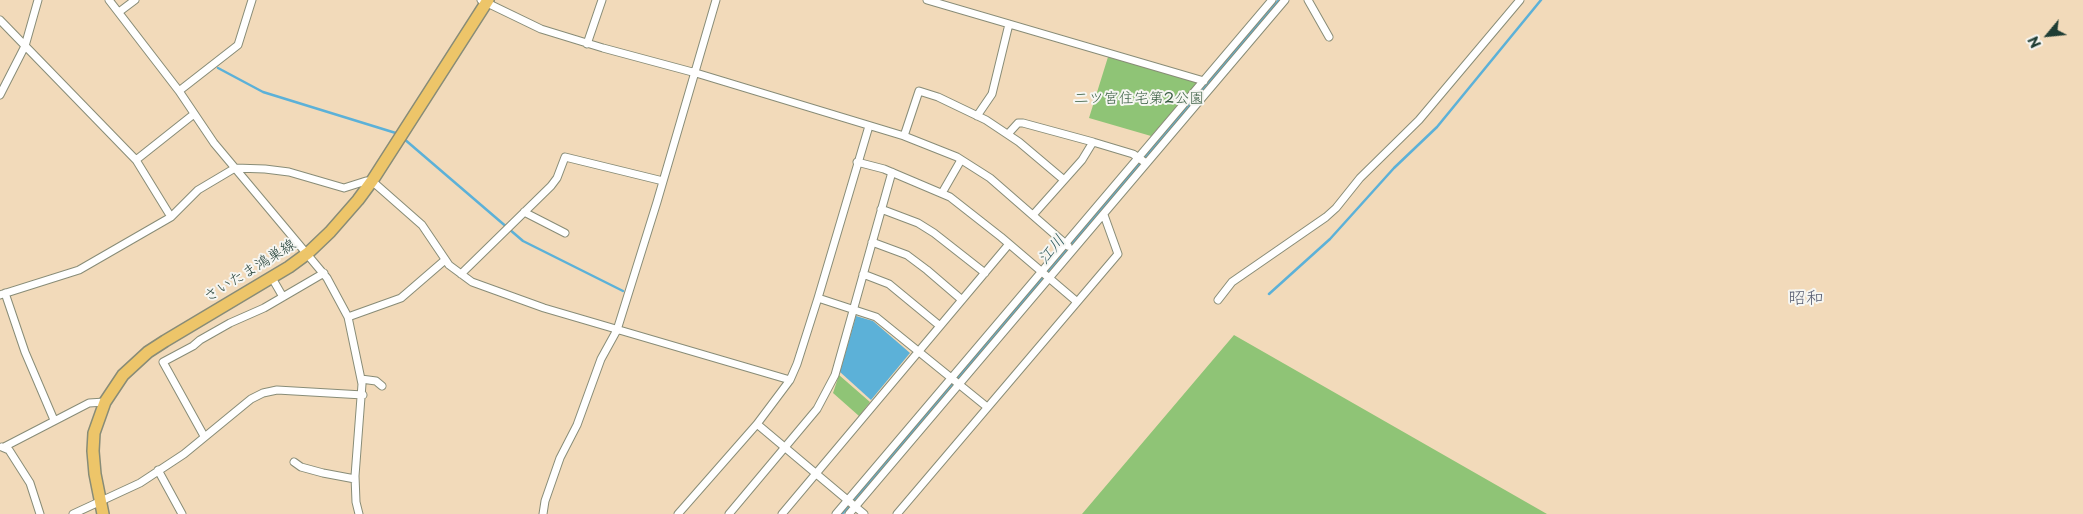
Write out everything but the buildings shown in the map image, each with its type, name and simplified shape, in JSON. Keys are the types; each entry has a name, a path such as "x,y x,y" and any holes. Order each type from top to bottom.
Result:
{"main road":[{"name":"さいたま鴻巣線","path":"103,514 94,474 92,451 94,432 105,402 123,375 148,352 272,278 308,253 344,217 372,182 485,1"}],"street":[{"path":"0,95 24,46 38,0"},
{"path":"109,0 235,168 324,273 348,317 361,379 362,395 356,478 356,502 359,514"},
{"path":"119,12 135,0"},
{"path":"179,91 238,45 252,0"},
{"path":"587,44 602,0"},
{"path":"543,514 545,501 560,458 577,425 601,359 617,330 696,73 716,0"},
{"path":"927,0 1204,81"},
{"path":"1069,247 1104,215 1142,160 1204,81 1272,0"},
{"path":"836,514 852,504 1142,160 1285,0"},
{"path":"1308,0 1329,37"},
{"path":"1218,300 1232,282 1326,217 1336,208 1360,178 1419,120 1520,0"},
{"path":"485,1 541,29 587,44 696,73 904,136 961,160 990,178 1069,247"},
{"path":"0,20 136,160 171,217"},
{"path":"976,116 992,94 1009,24"},
{"path":"904,136 919,91 938,97 1008,134 1064,180"},
{"path":"136,160 194,114"},
{"path":"1008,134 1018,123 1023,122 1093,142 1142,160"},
{"path":"678,514 757,424 790,380 818,298 869,126"},
{"path":"1033,215 1082,160 1093,142"},
{"path":"461,274 551,186 557,178 565,157 663,181"},
{"path":"942,193 961,160"},
{"path":"857,162 892,172 950,196 1010,244 1076,301"},
{"path":"54,420 2,293 79,270 171,217 198,190 235,168 265,168 289,172 344,188 366,181 372,182 422,225 445,260 472,282 544,308 790,380"},
{"path":"729,514 818,409 835,375 892,172"},
{"path":"881,209 918,223 934,233 985,273"},
{"path":"524,212 565,233"},
{"path":"896,514 1118,254 1104,215"},
{"path":"872,242 907,255 962,300"},
{"path":"782,514 1010,244"},
{"path":"348,317 400,298 445,260"},
{"path":"204,436 163,362 230,323 264,308 324,273"},
{"path":"863,274 889,284 940,326"},
{"path":"272,278 283,297"},
{"path":"818,298 876,317 987,407"},
{"path":"361,379 376,381 382,386"},
{"path":"72,514 140,483 184,454 251,399 263,393 278,390 362,395"},
{"path":"2,447 89,403 105,402"},
{"path":"757,424 864,514"},
{"path":"2,447 9,450 30,483 40,514"},
{"path":"294,462 301,467 323,473 356,478"},
{"path":"158,470 182,514"},
{"path":"849,514 852,504"}],"green space":[{"name":"二ツ宮住宅第2公園","path":"1108,57 1198,82 1151,136 1089,118"},
{"path":"1234,335 1547,514 1082,514"},
{"path":"839,375 870,402 859,416 833,393"}],"water":[{"path":"856,316 873,321 910,353 871,400 840,372"}],"waterway":[{"name":"江川","path":"842,514 1279,0"},
{"path":"1269,294 1330,239 1394,168 1437,127 1541,0"},
{"path":"218,68 263,92 399,134"},
{"path":"403,138 523,241 623,291"}],"district":[{"name":"昭和","path":"1806,299"}]}
